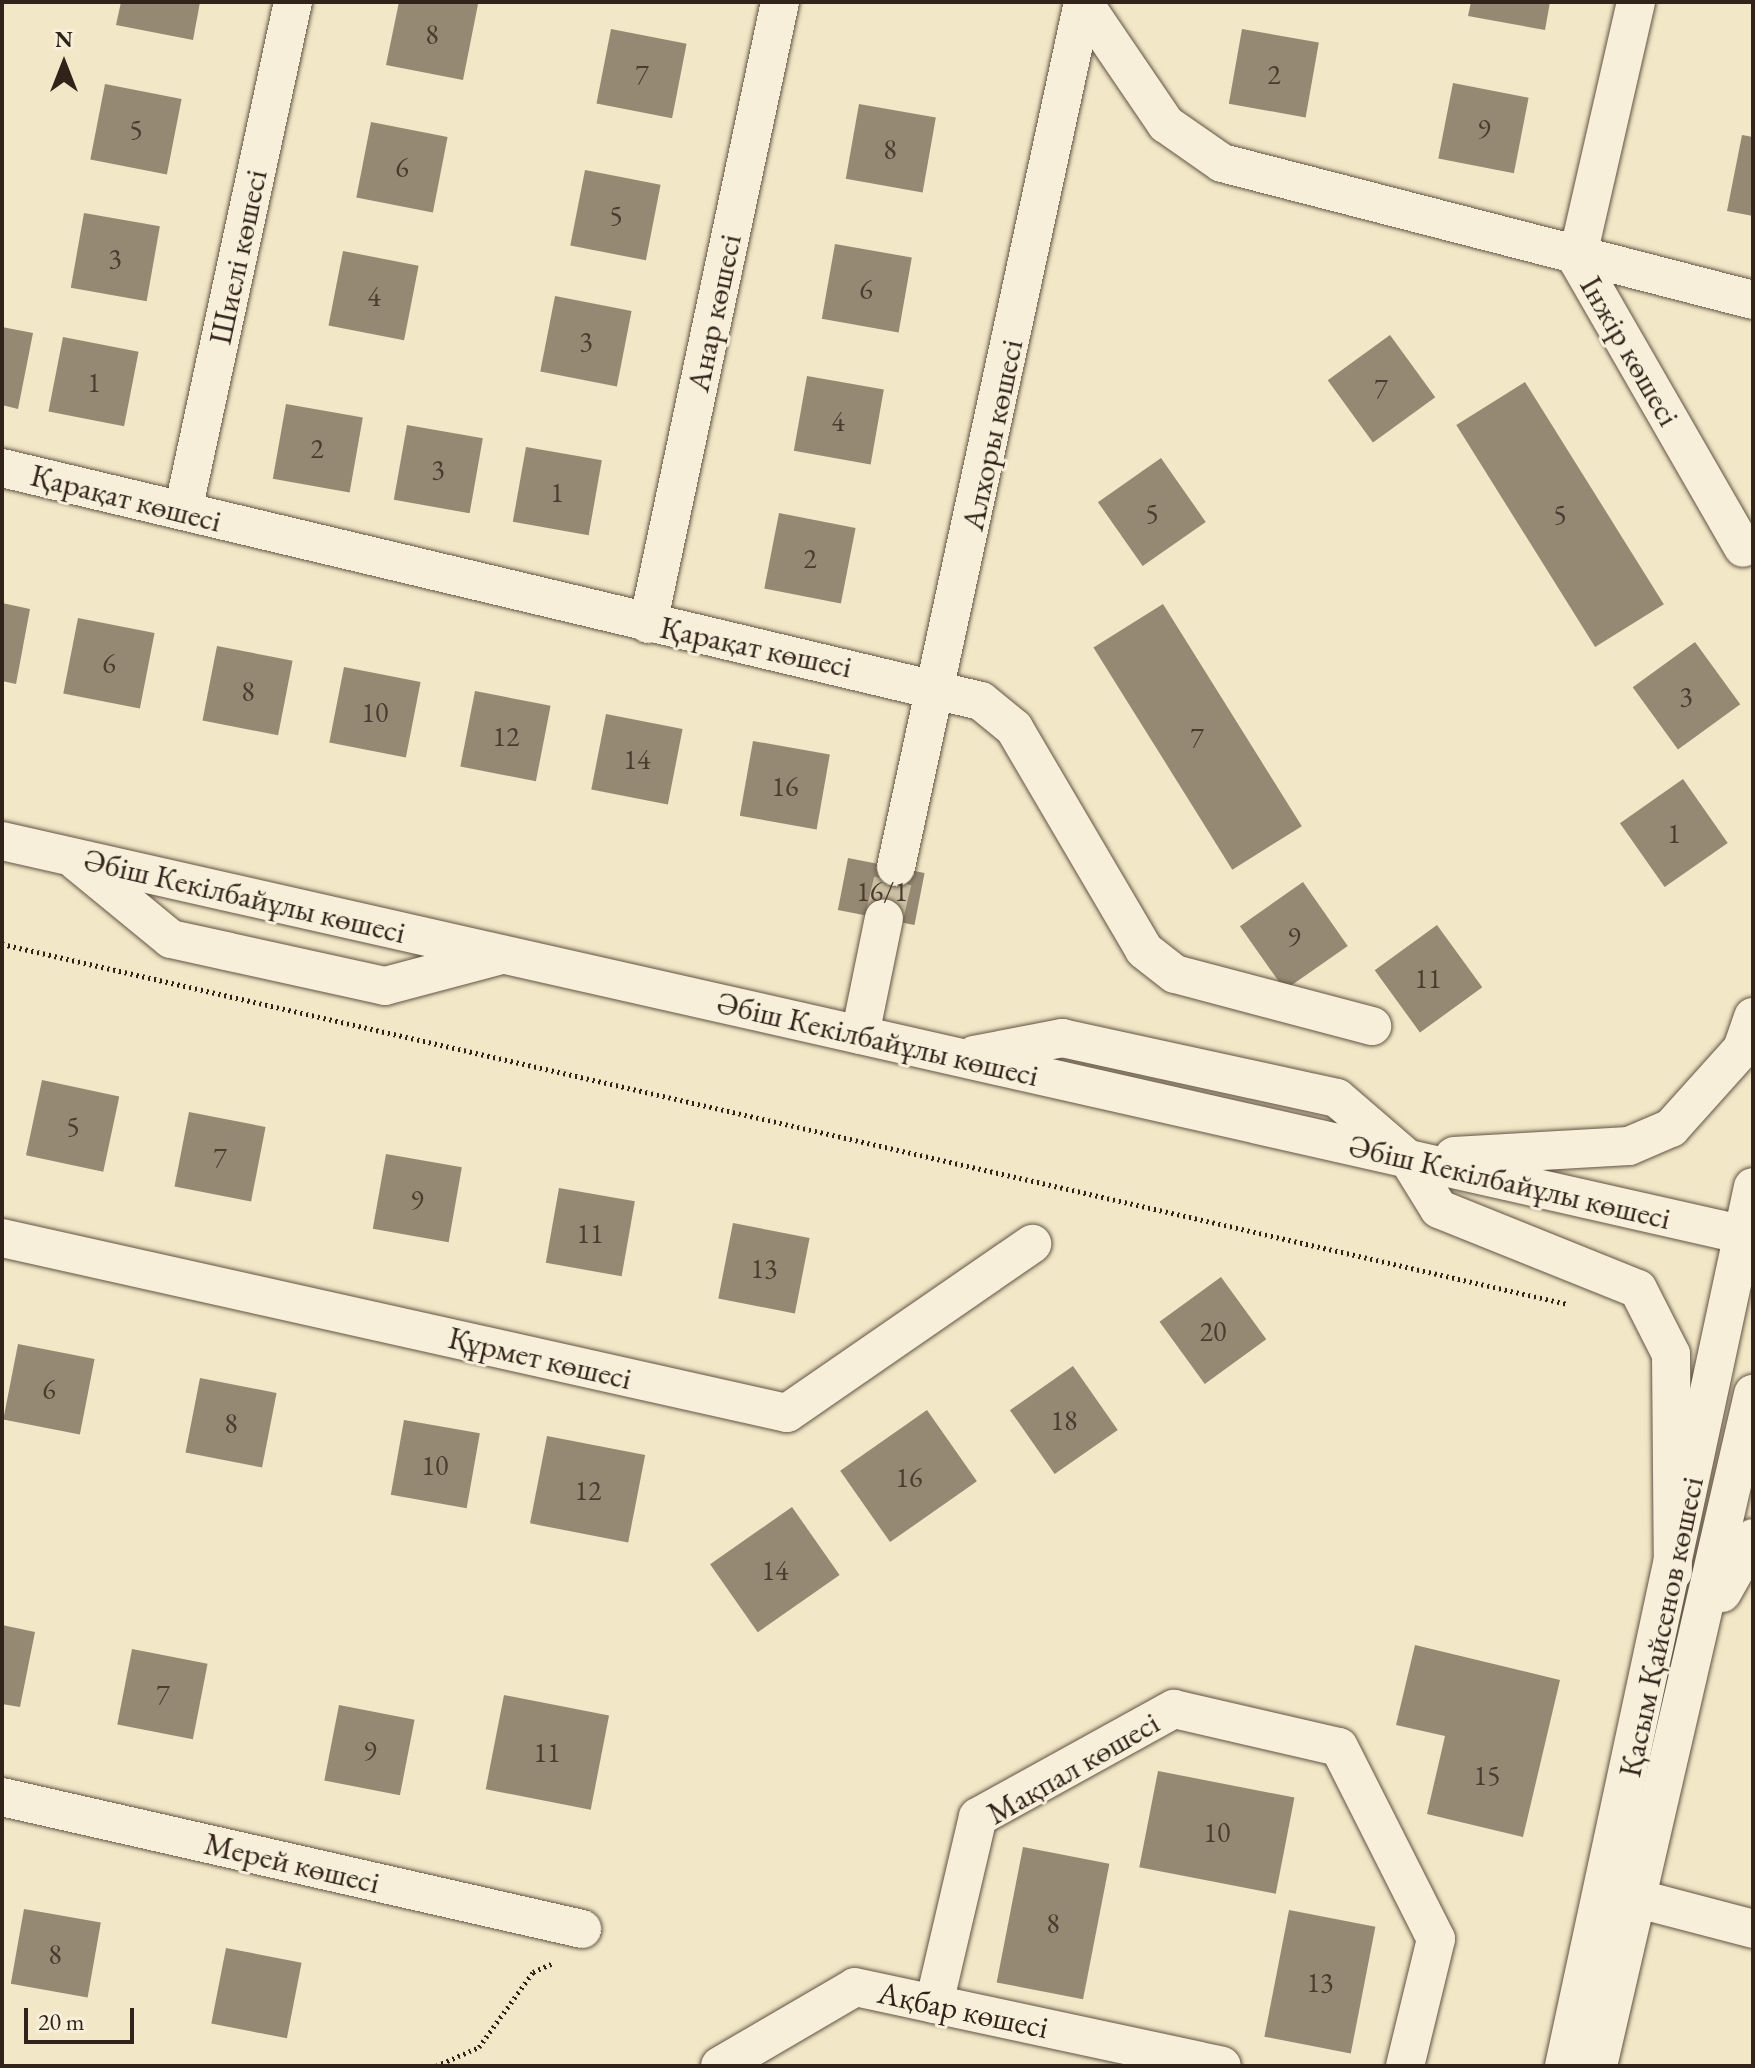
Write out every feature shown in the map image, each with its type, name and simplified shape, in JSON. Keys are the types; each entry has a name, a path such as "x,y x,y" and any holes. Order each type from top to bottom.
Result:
{"street":[{"name":"Шиелі көшесі","path":"183,511 293,2"},
{"name":"Анар көшесі","path":"648,624 780,2"},
{"path":"1083,2 1166,124 1222,163 1577,259 1753,300"},
{"name":"Алхоры көшесі","path":"896,867 939,686 1083,2"},
{"name":"Інжір көшесі","path":"1636,2 1577,259 1743,548"},
{"name":"Қарақат көшесі","path":"2,468 648,624 939,686 981,701 1014,728 1144,950 1175,974 1372,1026"},
{"name":"Әбіш Кекілбайұлы көшесі","path":"2,841 1749,1236"},
{"path":"71,857 171,939 385,986 504,955"},
{"path":"860,1035 884,918"},
{"path":"1673,1572 1671,1354 1638,1289 1439,1209 1408,1159 1643,1140 1671,1128 1707,1092 1742,1049 1753,1017"},
{"name":"Қасым Қайсенов көшесі","path":"1564,2066 1749,1236 1753,1187"},
{"name":"Құрмет көшесі","path":"2,1238 787,1413 1032,1244"},
{"name":"Қасым Қайсенов көшесі","path":"1598,2066 1708,1606 1753,1394"},
{"path":"1708,1606 1733,1583 1753,1538"},
{"name":"Мақпал көшесі","path":"934,2004 978,1817 1174,1709 1339,1747 1436,1939 1405,2066"},
{"name":"Мерей көшесі","path":"2,1797 582,1929"},
{"path":"1639,1899 1753,1926"},
{"name":"Ақбар көшесі","path":"720,2066 855,1987 1203,2064"}],"path":[{"path":"2,944 1585,1308"},
{"path":"436,2066 479,2047 533,1972 588,1946 592,1938 582,1929"}],"building":[{"path":"121,2 200,2 193,40 116,25"},
{"path":"399,2 478,4 463,80 386,65"},
{"path":"1471,2 1550,2 1545,30 1468,16"},
{"path":"611,29 687,44 672,118 596,104"},
{"path":"1242,29 1319,43 1306,117 1229,104"},
{"path":"1453,83 1529,98 1514,173 1438,159"},
{"path":"105,84 182,99 167,174 90,160"},
{"path":"859,104 936,118 923,192 846,179"},
{"path":"371,122 448,137 433,212 356,198"},
{"path":"1742,135 1753,137 1753,216 1727,211"},
{"path":"585,170 661,185 646,260 570,246"},
{"path":"84,213 160,226 147,301 71,288"},
{"path":"835,244 912,258 899,332 822,319"},
{"path":"343,251 419,266 404,340 328,326"},
{"path":"555,296 632,311 617,386 540,372"},
{"path":"2,327 33,333 18,409 2,405"},
{"path":"1390,335 1435,397 1373,443 1328,380"},
{"path":"63,337 139,352 124,426 48,412"},
{"path":"807,376 884,390 871,464 794,451"},
{"path":"1525,382 1664,604 1595,647 1456,425"},
{"path":"286,404 363,418 350,492 273,479"},
{"path":"407,425 483,438 470,513 394,500"},
{"path":"526,447 602,460 589,535 513,522"},
{"path":"1161,458 1206,522 1143,566 1098,502"},
{"path":"779,513 856,528 841,603 764,589"},
{"path":"2,603 30,609 16,684 2,681"},
{"path":"1163,604 1302,826 1232,870 1093,647"},
{"path":"78,618 155,633 140,708 63,694"},
{"path":"1695,642 1740,704 1678,750 1633,687"},
{"path":"217,646 293,661 278,735 202,721"},
{"path":"344,667 421,682 406,757 329,743"},
{"path":"475,691 551,706 536,781 460,767"},
{"path":"606,714 683,729 668,804 591,790"},
{"path":"753,741 830,755 817,829 740,816"},
{"path":"1683,779 1728,843 1665,887 1620,823"},
{"path":"848,858 925,873 914,925 838,910"},
{"path":"1303,882 1348,946 1285,990 1240,926"},
{"path":"1437,925 1482,987 1420,1033 1375,970"},
{"path":"42,1080 119,1096 103,1172 26,1155"},
{"path":"189,1112 266,1127 251,1201 174,1187"},
{"path":"386,1154 462,1167 449,1242 373,1229"},
{"path":"559,1188 635,1201 622,1276 546,1263"},
{"path":"733,1223 810,1238 795,1313 718,1299"},
{"path":"1221,1277 1266,1339 1205,1384 1160,1322"},
{"path":"18,1344 95,1359 80,1434 3,1420"},
{"path":"1073,1366 1118,1430 1055,1474 1010,1410"},
{"path":"200,1378 277,1393 262,1467 185,1453"},
{"path":"927,1410 977,1481 890,1542 840,1471"},
{"path":"404,1420 480,1433 467,1508 391,1495"},
{"path":"547,1436 645,1455 628,1542 530,1523"},
{"path":"792,1507 840,1575 758,1632 710,1564"},
{"path":"2,1625 35,1632 20,1707 2,1704"},
{"path":"1415,1645 1560,1680 1523,1837 1427,1814 1445,1736 1396,1725"},
{"path":"132,1649 208,1664 193,1739 117,1725"},
{"path":"504,1695 609,1715 591,1810 486,1789"},
{"path":"339,1705 415,1720 400,1795 324,1781"},
{"path":"1158,1771 1294,1798 1276,1894 1139,1867"},
{"path":"1023,1847 1109,1864 1083,1999 997,1982"},
{"path":"24,1909 101,1923 88,1997 11,1984"},
{"path":"1289,1910 1375,1927 1351,2053 1264,2037"},
{"path":"226,1948 302,1963 287,2038 211,2024"}],"tunnel":[{"path":"884,918 896,867"}]}
